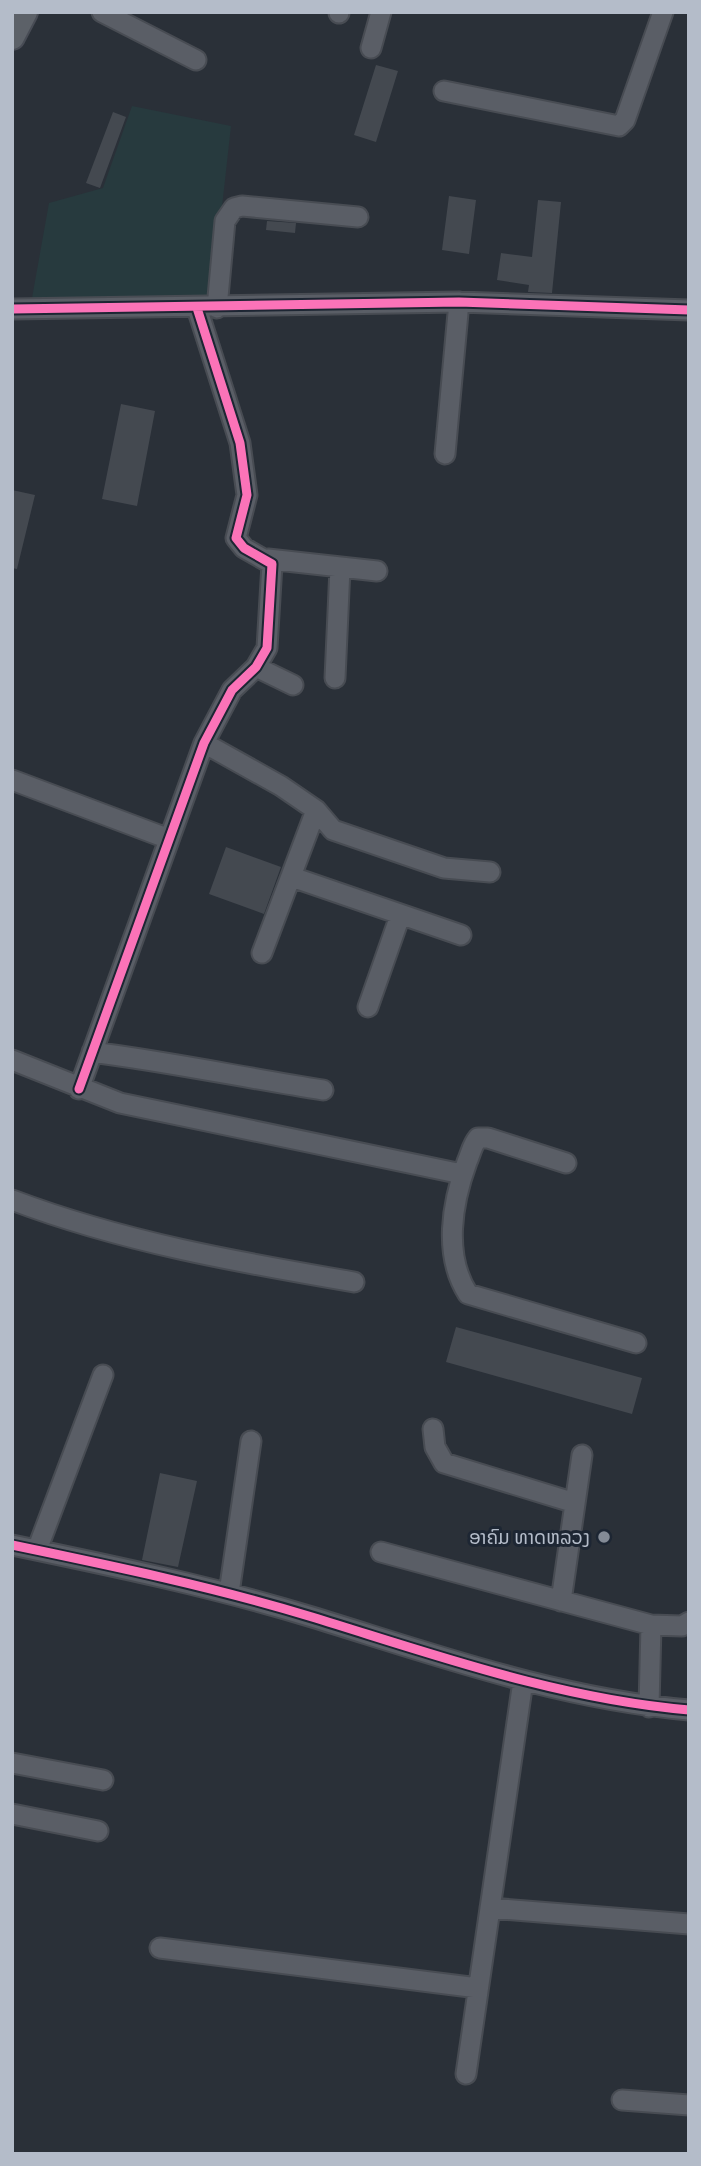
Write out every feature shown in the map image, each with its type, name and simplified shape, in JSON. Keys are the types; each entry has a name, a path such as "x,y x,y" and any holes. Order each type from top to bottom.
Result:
{"main road":[{"path":"12,37 25,12"}],"street":[{"path":"102,12 197,60"},
{"path":"371,48 381,12"},
{"path":"444,91 619,126 625,120 663,12"},
{"path":"358,216 242,206 234,208 225,221 207,308 240,443 247,495 236,538 244,548 268,559 377,571"},
{"path":"445,454 459,302"},
{"path":"12,309 459,302 689,310"},
{"path":"79,1089 204,743 232,690 256,667 267,648 272,564 268,559"},
{"path":"335,678 340,568"},
{"path":"256,667 293,685"},
{"path":"204,743 281,786 316,810 333,830 444,868 490,872"},
{"path":"12,780 169,839"},
{"path":"262,953 316,810"},
{"path":"292,877 461,935"},
{"path":"368,1007 400,916"},
{"path":"92,1052 193,1066 244,1078 323,1090"},
{"path":"12,1060 79,1089 120,1103 457,1173 463,1172"},
{"path":"566,1163 488,1138 478,1138 463,1172 451,1230 459,1280 468,1294 636,1343"},
{"path":"12,1200 123,1238 354,1282"},
{"path":"37,1550 103,1375"},
{"path":"433,1429 435,1447 444,1463 575,1503"},
{"path":"229,1593 251,1441"},
{"path":"561,1601 582,1455"},
{"path":"12,1545 229,1593 403,1648 523,1681 649,1707 689,1710"},
{"path":"380,1552 651,1625 689,1623"},
{"path":"649,1707 651,1625"},
{"path":"466,2074 523,1681"},
{"path":"12,1763 103,1780"},
{"path":"12,1814 98,1831"},
{"path":"489,1908 689,1924"},
{"path":"160,1948 478,1988"},
{"path":"622,2100 689,2105"}],"green space":[{"path":"132,106 231,126 212,297 32,298 49,203 103,188"}],"building":[{"path":"376,65 398,71 376,142 354,135"},
{"path":"113,112 126,117 100,188 86,183"},
{"path":"449,196 476,200 469,254 442,250"},
{"path":"538,200 561,202 552,293 528,292 529,285 497,280 501,253 532,257"},
{"path":"267,221 296,223 295,233 266,230"},
{"path":"121,404 155,411 137,506 102,499"},
{"path":"12,490 35,495 17,569 12,568"},
{"path":"226,847 281,867 264,914 209,894"},
{"path":"456,1327 642,1378 632,1414 446,1362"},
{"path":"160,1473 197,1481 178,1567 142,1560"}],"cycle path":[{"path":"12,309 459,302 689,310"},
{"path":"79,1089 204,743 232,690 256,667 267,648 272,564 244,548 236,538 247,495 240,443 197,308"},
{"path":"12,1545 238,1596 545,1686 689,1710"}],"place":[{"name":"ອາຄົມ ທາດຫລວງ","path":"604,1537"}]}
